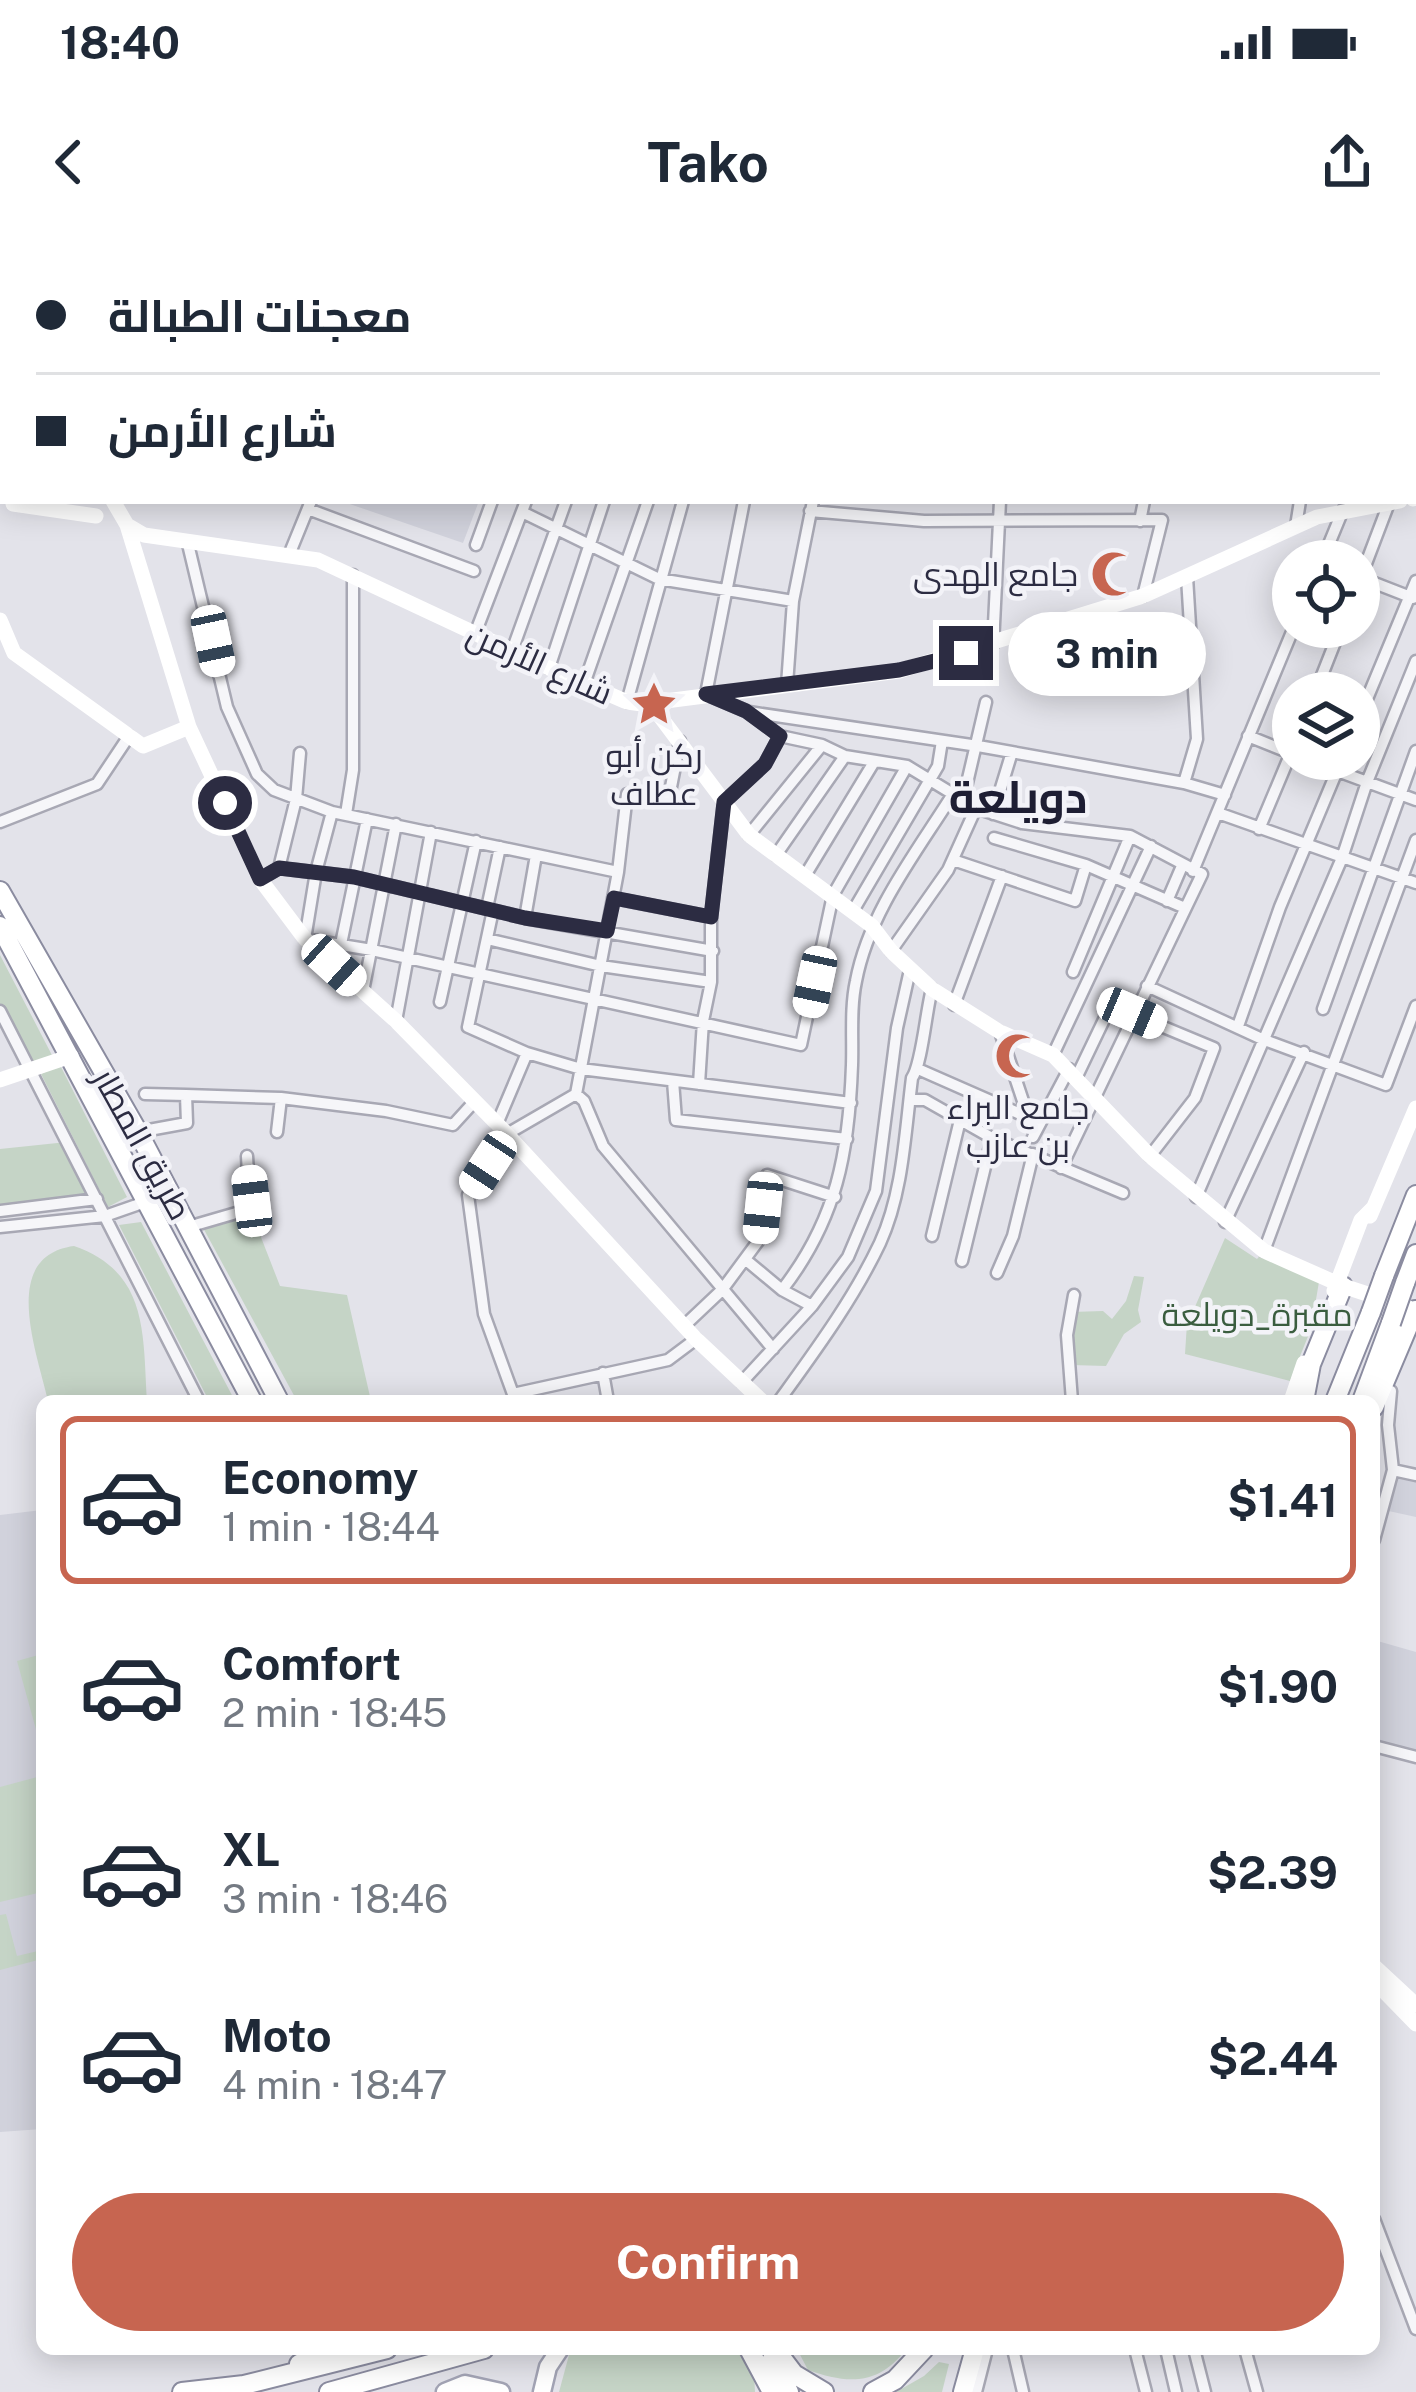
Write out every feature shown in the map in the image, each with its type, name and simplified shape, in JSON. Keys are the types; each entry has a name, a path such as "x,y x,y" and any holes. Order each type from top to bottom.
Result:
{"highway":[{"name":"طريق المطار","path":"0,892 138,1132 276,1395"},
{"name":"طريق المطار","path":"0,926 249,1395"},
{"path":"1337,1395 1416,1195"},
{"path":"1364,1395 1416,1254"},
{"path":"1305,1395 1308,1363 1340,1285"},
{"path":"1380,1397 1415,1310"},
{"path":"1380,1403 1390,1391 1416,1329"},
{"path":"244,2385 314,2355"},
{"path":"182,2392 244,2385 363,2355"},
{"path":"328,2392 464,2355"},
{"path":"756,2392 761,2355"},
{"path":"762,2355 772,2392"},
{"path":"764,2355 789,2392"},
{"path":"767,2355 824,2392"},
{"path":"873,2392 895,2380 918,2355"},
{"path":"962,2392 970,2355"},
{"path":"373,2392 407,2372"}],"main road":[{"path":"22,504 96,515"},
{"path":"115,504 127,525 189,727 260,879 305,939 396,1021 690,1332 756,1395"},
{"name":"شارع الأرمن","path":"127,525 144,535 188,544 318,560 584,684 627,702 650,703 899,670 993,645 1143,596 1296,526 1378,504"},
{"path":"0,620 7,656 143,746 189,727"},
{"path":"650,703 749,836 872,926 891,952 954,1005 1053,1055 1150,1156 1225,1222 1264,1250 1340,1285 1415,1310"},
{"path":"0,1080 71,1055"},
{"path":"1340,1285 1416,1108"},
{"path":"1294,1395 1308,1363"},
{"path":"1380,1972 1416,2005"},
{"path":"1380,1987 1416,2024"},
{"path":"542,2392 556,2355"},
{"path":"445,2392 465,2384 501,2392"}],"street":[{"path":"476,545 491,504"},
{"path":"512,651 565,504"},
{"path":"549,668 603,504"},
{"path":"584,684 646,504"},
{"path":"627,702 682,504"},
{"path":"743,504 706,694 746,711 780,736 822,745 845,756 907,766 976,808 1022,824 1130,836 1202,874 1061,1168"},
{"path":"993,645 1000,504"},
{"path":"1140,520 1143,504"},
{"path":"1296,526 1300,504"},
{"path":"1375,540 1388,504"},
{"path":"289,555 309,505 474,571"},
{"path":"788,685 794,601 811,506 924,521 1162,520 1143,596"},
{"path":"475,634 524,507 556,530 659,579 794,601"},
{"path":"1331,540 1343,510"},
{"path":"188,544 227,706 257,775 274,790 339,813 618,872"},
{"path":"353,574 353,770 316,872 305,939 802,1045 833,895 907,766"},
{"path":"1184,783 1197,739 1187,577"},
{"path":"1380,672 1416,581"},
{"path":"1380,586 1413,598"},
{"path":"1167,901 1217,813 1285,648"},
{"path":"1196,1196 1342,858 1366,782 1416,662"},
{"path":"782,1290 802,1264 835,1196 851,1102 855,984 872,926 958,797 978,746 986,702"},
{"path":"746,711 978,746 1184,783 1225,795"},
{"path":"0,822 97,784 129,736"},
{"path":"699,1084 724,802 765,764 780,736"},
{"path":"1248,736 1272,745"},
{"path":"576,1094 614,898 627,794 669,797 680,741"},
{"path":"853,911 938,766 942,741"},
{"path":"749,836 822,745"},
{"path":"1323,1009 1416,751"},
{"path":"993,814 1012,752"},
{"path":"279,868 296,799 300,753"},
{"path":"776,855 845,756"},
{"path":"806,874 874,762"},
{"path":"1259,829 1280,780"},
{"path":"1238,1026 1280,907 1333,780"},
{"path":"1363,780 1416,800"},
{"path":"891,952 953,860 976,808"},
{"path":"1217,813 1410,881"},
{"path":"341,944 367,819"},
{"path":"363,991 396,824"},
{"path":"396,1021 431,832"},
{"path":"1072,972 1130,836"},
{"path":"994,838 1086,865 1186,908"},
{"path":"1264,1250 1332,1063 1410,881 1416,840"},
{"path":"440,1002 476,841"},
{"path":"500,847 469,1027 527,1053 581,1069 851,1102"},
{"path":"1053,1055 1151,847"},
{"path":"525,918 536,854"},
{"path":"953,860 1075,901 1086,865"},
{"path":"260,879 279,868 354,877 525,918 713,951"},
{"path":"954,1005 1001,876"},
{"path":"614,898 711,917"},
{"path":"487,939 601,966 711,982"},
{"path":"742,1382 812,1306 848,1257 876,1191 897,1028 910,970"},
{"path":"1147,986 1262,1039 1386,1085 1416,1006"},
{"path":"783,1395 827,1334 881,1241 902,1162 912,1078 918,1070 920,1034 932,989"},
{"path":"997,1273 1013,1237 1034,1134 1112,1003"},
{"path":"0,1011 196,1395"},
{"path":"1132,1013 1214,1048 1195,1098 1150,1156"},
{"path":"1000,1032 1034,1134"},
{"path":"1225,1222 1304,1052"},
{"path":"527,1053 502,1129 468,1196 484,1314 513,1394 668,1360 759,1240 766,1175 835,1196"},
{"path":"918,1070 1027,1117"},
{"path":"673,1081 676,1120 847,1139"},
{"path":"145,1094 281,1098 453,1125 474,1102"},
{"path":"576,1094 584,1101 603,1146 773,1349"},
{"path":"502,1129 576,1094"},
{"path":"138,1132 187,1123 185,1095"},
{"path":"278,1132 281,1098"},
{"path":"910,1100 926,1100 992,1138 1124,1193"},
{"path":"932,1237 960,1120"},
{"path":"962,1262 992,1138"},
{"path":"188,1227 250,1209 247,1156"},
{"path":"0,1211 97,1199"},
{"path":"0,1227 105,1216 148,1201"},
{"path":"746,1261 782,1290 812,1306"},
{"path":"1073,1395 1067,1335 1074,1295"},
{"path":"603,1372 607,1395"},
{"path":"1380,1518 1393,1470 1390,1391"},
{"path":"1393,1470 1416,1475"},
{"path":"1380,1748 1416,1757"},
{"path":"1380,2236 1416,2329"},
{"path":"1401,2296 1416,2293"},
{"path":"976,2392 985,2355"},
{"path":"1014,2355 1023,2392"},
{"path":"1137,2355 1146,2392"},
{"path":"1167,2355 1176,2392"},
{"path":"1196,2355 1205,2392"},
{"path":"1247,2355 1257,2392"}],"shaded area":[{"path":"350,504 478,504 463,543"},
{"path":"1393,1470 1416,1475 1416,1517 1384,1510"},
{"path":"36,1511 36,2129 0,2132 0,1515"},
{"path":"1380,1642 1416,1652 1416,1756 1380,1747"}],"green space":[{"path":"0,955 55,1061 31,1069 0,1011"},
{"path":"60,1065 127,1197 108,1207 41,1074"},
{"path":"67,1142 97,1199 0,1211 0,1149"},
{"path":"250,1209 280,1286 347,1295 370,1395 294,1395 201,1224"},
{"path":"141,1222 232,1395 206,1395 119,1225"},
{"name":"مقبرة_دويلعة","path":"1225,1238 1257,1259 1264,1251 1320,1276 1311,1329 1290,1381 1185,1354 1188,1308 1194,1309"},
{"path":"74,1246 98,1257 129,1288 142,1328 147,1395 47,1395 29,1308 37,1267 51,1253"},
{"path":"1134,1276 1144,1277 1138,1310 1141,1322 1124,1334 1106,1366 1071,1365 1071,1312 1103,1311 1112,1319 1126,1301"},
{"path":"36,1656 36,1729 17,1661"},
{"path":"36,1777 36,1893 0,1902 0,1787"},
{"path":"6,1914 17,1956 36,1951 36,1961 0,1970 0,1915"},
{"path":"569,2355 744,2355 754,2372 755,2392 559,2392"},
{"path":"800,2355 901,2355 885,2370 862,2379 808,2370"},
{"path":"939,2362 949,2364 942,2392 896,2392 924,2376"}],"place":[{"name":"جامع الهدى","path":"1114,574"},
{"name":"ركن أبو عطاف","path":"654,704"},
{"name":"جامع البراء بن عازب","path":"1018,1056"}],"district":[{"name":"دويلعة","path":"1018,796"}],"route":[{"path":"225,803 260,879 279,868 354,877 525,918 607,931 614,898 711,917 724,802 765,764 780,736 746,711 706,694 899,670 966,653"}]}
